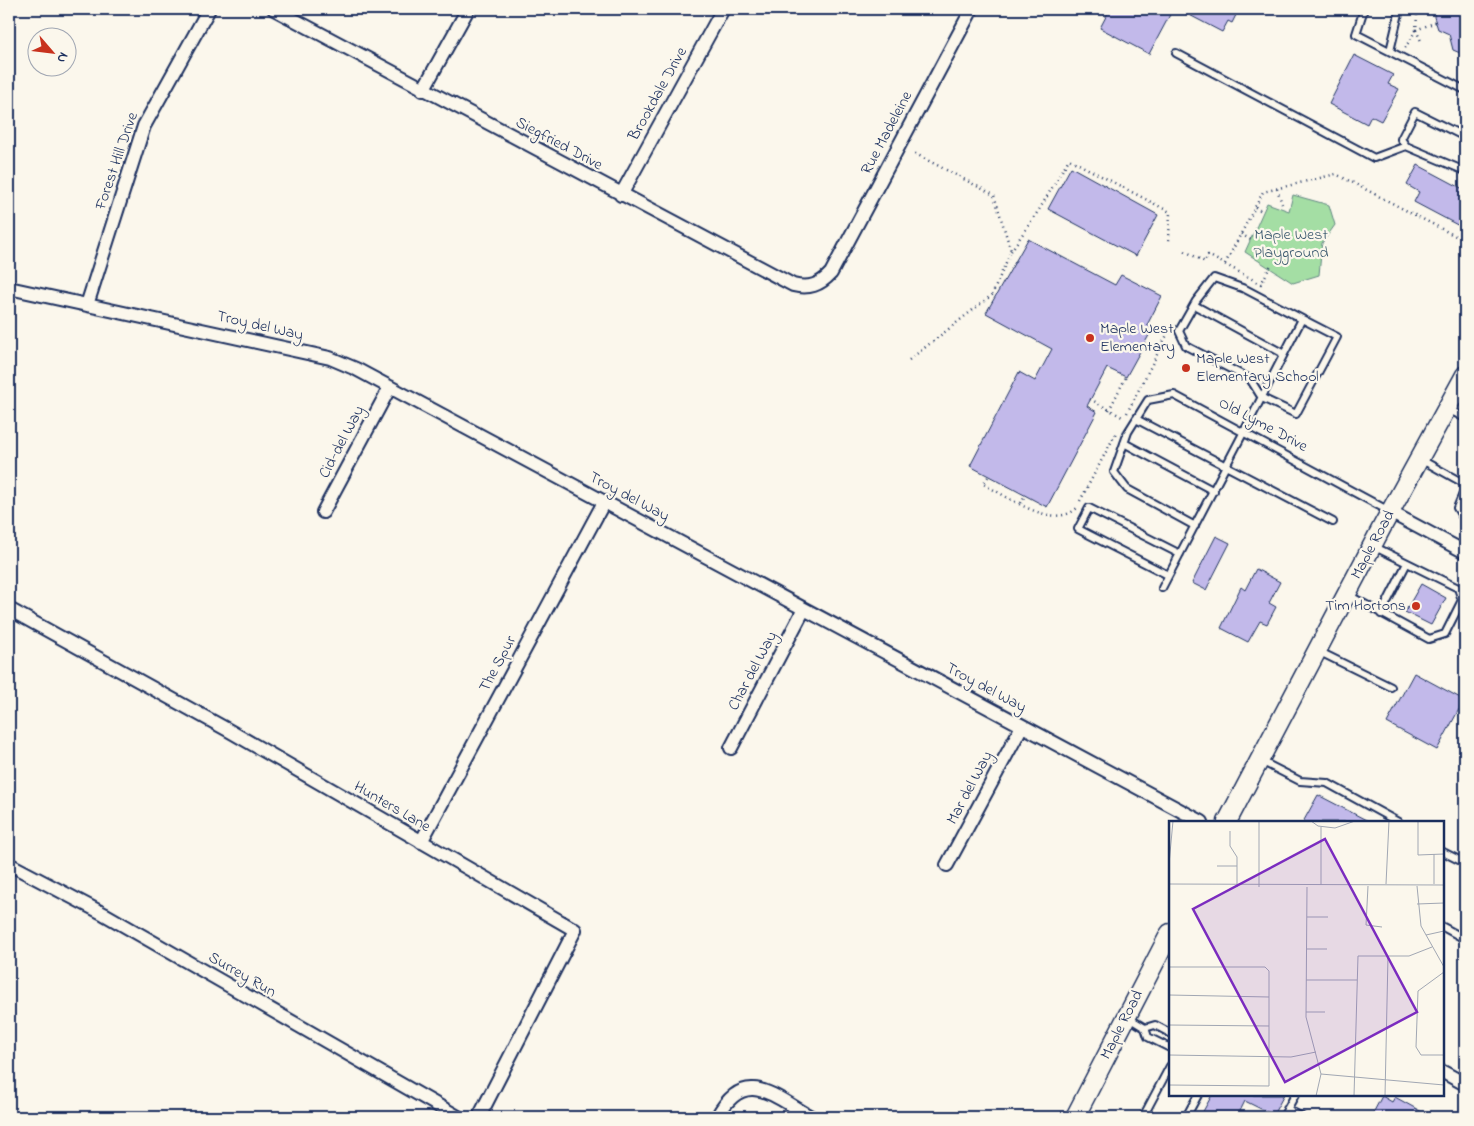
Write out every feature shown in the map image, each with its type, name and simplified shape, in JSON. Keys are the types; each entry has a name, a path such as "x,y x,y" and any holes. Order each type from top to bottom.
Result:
{"main road":[{"name":"Maple Road","path":"1229,821 1372,545 1465,375"},
{"name":"Maple Road","path":"1075,1117 1169,935"}],"street":[{"name":"Forest Hill Drive","path":"87,305 144,126 209,9"},
{"name":"Siegfried Drive","path":"274,9 423,90 793,285 803,287 814,286 831,273"},
{"path":"423,90 468,9"},
{"name":"Brookdale Drive","path":"621,195 723,9"},
{"name":"Rue Madeleine","path":"831,273 972,9"},
{"name":"Troy del Way","path":"9,288 330,358 390,387 1200,821"},
{"name":"Cid-del Way","path":"323,512 390,387"},
{"name":"The Spur","path":"421,842 604,502"},
{"name":"Old Lyme Drive","path":"1390,512 1465,552"},
{"name":"Hunters Lane","path":"9,608 228,730 575,930 478,1117"},
{"name":"Char del Way","path":"731,748 804,609"},
{"name":"Mar del Way","path":"947,865 1022,726"},
{"name":"Surrey Run","path":"9,864 104,914 458,1117"},
{"path":"1444,1073 1465,1084"},
{"path":"718,1117 726,1100 744,1089 755,1088 811,1117"}],"lane":[{"path":"1364,9 1356,34 1465,90"},
{"path":"1390,51 1400,9"},
{"path":"1176,53 1374,158 1406,146"},
{"path":"1465,138 1415,112 1401,139 1406,146 1465,170"},
{"path":"1214,278 1245,289 1337,337 1296,414 1262,398 1250,379 1186,346 1179,331 1194,305 1214,278"},
{"path":"1194,305 1284,354"},
{"path":"1162,588 1302,319"},
{"name":"Old Lyme Drive","path":"1194,526 1127,489 1114,472 1124,443 1148,400 1174,395 1390,512"},
{"path":"1447,408 1465,418"},
{"path":"1136,419 1333,522"},
{"path":"1124,443 1214,491"},
{"path":"1419,458 1465,484"},
{"path":"1465,489 1457,508 1465,521"},
{"path":"1168,575 1078,528 1090,508 1180,554"},
{"path":"1346,595 1428,639 1445,634 1462,600 1463,591 1372,545"},
{"path":"1382,614 1407,563"},
{"path":"1317,650 1391,686"},
{"path":"1260,760 1300,781 1326,783 1396,821"},
{"path":"1444,852 1465,863"},
{"path":"1444,928 1465,939"},
{"path":"1126,1017 1145,1028 1148,1037 1169,1046"},
{"path":"1145,1028 1155,1025 1169,1032"},
{"path":"1143,1117 1169,1068"},
{"path":"1186,1117 1197,1096"},
{"path":"1283,1117 1294,1096"},
{"path":"1287,1109 1302,1117"}],"path":[{"path":"1400,56 1416,30 1417,15"},
{"path":"1416,30 1436,22"},
{"path":"1416,30 1421,41"},
{"path":"912,152 994,195 1011,251"},
{"path":"909,360 992,295 1011,251 1039,210 1069,159 1170,212 1169,241"},
{"path":"1225,264 1263,192 1336,174 1465,241"},
{"path":"1277,189 1282,204"},
{"path":"1255,207 1263,212"},
{"path":"1241,234 1251,240"},
{"path":"1185,251 1205,262 1208,255 1261,284 1271,265"},
{"path":"988,477 983,484 1046,517 1063,517 1076,510 1172,325"},
{"path":"1109,410 1126,377"},
{"path":"1090,400 1124,418"},
{"path":"1021,503 1025,495"}],"green space":[{"name":"Maple West Playground","path":"1293,195 1329,205 1335,225 1322,243 1319,275 1293,283 1245,252 1267,203 1289,211"}],"building":[{"path":"1110,9 1173,9 1149,54 1100,28"},
{"path":"1178,9 1239,9 1232,23 1228,21 1222,32"},
{"path":"1435,9 1465,9 1465,55 1453,50 1449,34 1438,29 1434,17"},
{"path":"1354,55 1393,75 1388,84 1399,89 1381,121 1371,116 1367,124 1329,104"},
{"path":"1418,165 1465,190 1465,229 1414,202 1419,192 1407,185"},
{"path":"1071,167 1158,215 1136,256 1048,209"},
{"name":"Maple West Elementary","path":"1028,239 1115,285 1121,275 1162,296 1147,325 1153,328 1126,377 1107,368 1087,406 1097,412 1047,507 970,466 1019,372 1035,381 1052,349 986,313"},
{"path":"1216,536 1230,543 1206,590 1192,583"},
{"path":"1256,569 1280,582 1269,603 1276,607 1267,624 1260,621 1248,642 1221,628 1241,587 1245,590"},
{"path":"1421,584 1446,598 1431,625 1405,612"},
{"path":"1414,673 1464,700 1437,750 1387,723"},
{"path":"1318,795 1368,821 1304,821"},
{"path":"1211,1096 1283,1096 1273,1115 1245,1101 1237,1117 1200,1117"},
{"path":"1382,1096 1392,1102 1395,1097 1431,1117 1371,1117"}],"place":[{"name":"Maple West Elementary","path":"1090,338"},
{"name":"Maple West Elementary School","path":"1186,368"},
{"name":"Tim Hortons","path":"1416,606"}]}
